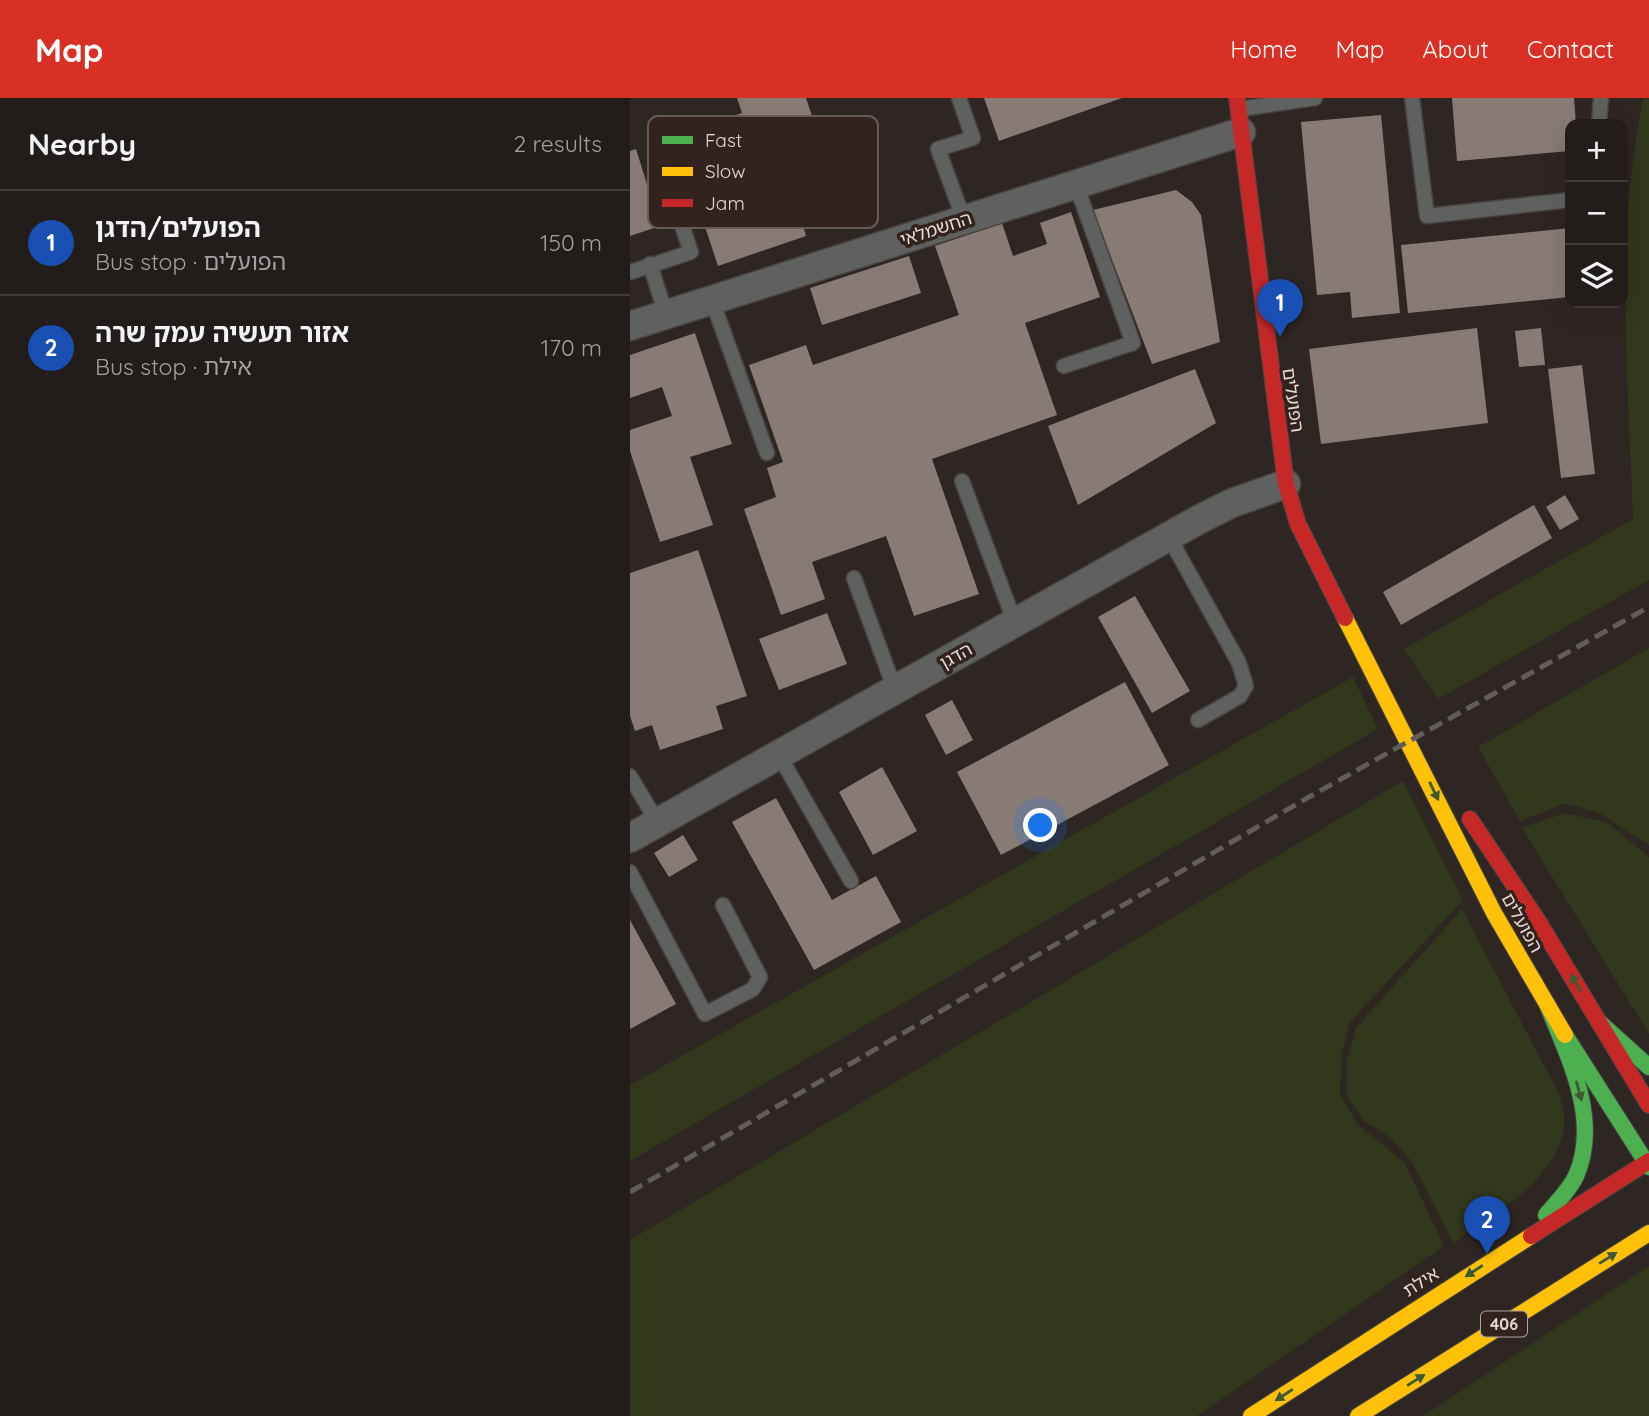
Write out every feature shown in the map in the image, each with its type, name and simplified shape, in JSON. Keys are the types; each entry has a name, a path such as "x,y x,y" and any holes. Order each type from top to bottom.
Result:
{"street":[{"name":"החשמלאי","path":"630,326 1076,185 1239,113"},
{"name":"הפועלים","path":"1239,113 1286,484 1316,564 1382,686 1494,914 1648,1164"},
{"name":"הדגן","path":"630,838 1232,503 1286,484"},
{"name":"הפועלים","path":"1382,686 1449,787"},
{"name":"הפועלים","path":"1464,809 1538,921 1649,1105"},
{"path":"1531,1234 1575,1178 1585,1150 1586,1122 1579,1088 1547,1004"},
{"path":"1599,1022 1649,1067"},
{"name":"אילת","path":"1251,1416 1531,1234 1648,1164"},
{"name":"406","path":"1358,1416 1649,1233"}],"lane":[{"path":"958,98 972,138 938,149 964,220"},
{"path":"1239,113 1315,98"},
{"path":"1412,98 1427,216 1565,201"},
{"path":"1599,119 1601,98"},
{"path":"1064,366 1133,343 1076,185"},
{"path":"631,271 691,252 683,228"},
{"path":"650,264 666,314"},
{"path":"712,300 766,453"},
{"path":"962,481 1015,623"},
{"path":"1169,537 1239,663 1246,686 1240,696 1198,720"},
{"path":"854,578 895,690"},
{"path":"779,755 851,881"},
{"path":"630,776 658,822"},
{"path":"632,881 705,1014 753,989 760,976 723,905"}],"green space":[{"path":"1643,98 1649,98 1649,580 1438,699 1404,649 1633,519 1626,308 1628,220 1634,150"},
{"path":"1649,648 1649,845 1599,813 1565,803 1520,821 1478,747"},
{"path":"1353,677 1378,729 630,1161 630,1085"},
{"path":"1403,781 1463,900 1350,1022 1342,1053 1340,1094 1358,1125 1405,1163 1444,1246 1197,1416 630,1416 630,1240"},
{"path":"1565,813 1608,823 1649,857 1649,1034 1522,828"},
{"path":"1462,909 1560,1096 1564,1124 1558,1148 1535,1181 1504,1208 1453,1243 1412,1162 1390,1137 1364,1121 1347,1096 1347,1061 1356,1028"},
{"path":"1649,1266 1649,1416 1423,1416"}],"building":[{"path":"737,98 806,98 812,116 733,116 742,113"},
{"path":"984,98 1122,98 999,141"},
{"path":"1452,98 1574,98 1576,119 1565,119 1565,151 1457,161"},
{"path":"1381,115 1400,313 1352,318 1350,292 1317,295 1301,122"},
{"path":"636,149 648,188 648,228 654,228 630,236 630,151"},
{"path":"1176,190 1192,202 1201,215 1220,342 1152,364 1093,210"},
{"path":"1071,212 1100,297 1025,323 1057,415 932,459 979,594 914,616 886,536 812,562 825,599 781,615 744,509 776,497 767,468 783,462 749,365 806,345 813,365 959,315 935,246 1002,223 1013,256 1047,244 1040,223"},
{"path":"706,228 804,228 806,236 718,266"},
{"path":"1565,229 1565,297 1408,313 1401,245"},
{"path":"909,256 921,293 822,325 810,288"},
{"path":"1477,328 1488,423 1321,444 1309,349"},
{"path":"1541,328 1545,365 1519,367 1515,331"},
{"path":"695,333 732,444 690,457 713,525 660,542 630,451 630,430 672,416 662,387 630,398 630,355"},
{"path":"1582,365 1595,474 1561,478 1548,369"},
{"path":"1195,369 1216,423 1078,505 1048,426"},
{"path":"1565,495 1579,519 1560,530 1546,507"},
{"path":"1534,505 1552,538 1401,625 1383,592"},
{"path":"698,550 747,696 716,706 723,729 660,750 652,725 635,731 630,716 630,573"},
{"path":"1135,596 1190,691 1152,713 1098,617"},
{"path":"827,613 847,664 779,690 759,639"},
{"path":"1125,682 1169,765 1001,855 957,772"},
{"path":"952,700 973,740 946,755 925,715"},
{"path":"882,767 917,831 873,855 839,792"},
{"path":"776,798 832,900 876,876 901,922 814,970 732,822"},
{"path":"683,835 698,860 669,877 654,853"},
{"path":"630,920 676,1004 630,1029"}],"railway":[{"path":"630,1192 1309,797 1649,607"}],"traffic: fast":[{"path":"1546,1215 1576,1176 1583,1154 1585,1133 1579,1088 1547,1004"},
{"path":"1599,1022 1649,1067"},
{"path":"1565,1035 1649,1167"}],"traffic: slow":[{"path":"1345,618 1494,913 1565,1035"},
{"path":"1358,1416 1649,1233"},
{"path":"1251,1416 1531,1236"}],"traffic: jam":[{"path":"1237,98 1286,484 1298,524 1345,618"},
{"path":"1470,819 1538,921 1649,1105"},
{"path":"1531,1236 1649,1161"}],"place":[{"name":"הפועלים/הדגן","path":"1280,337"},
{"name":"אזור תעשיה עמק שרה","path":"1487,1254"}]}
